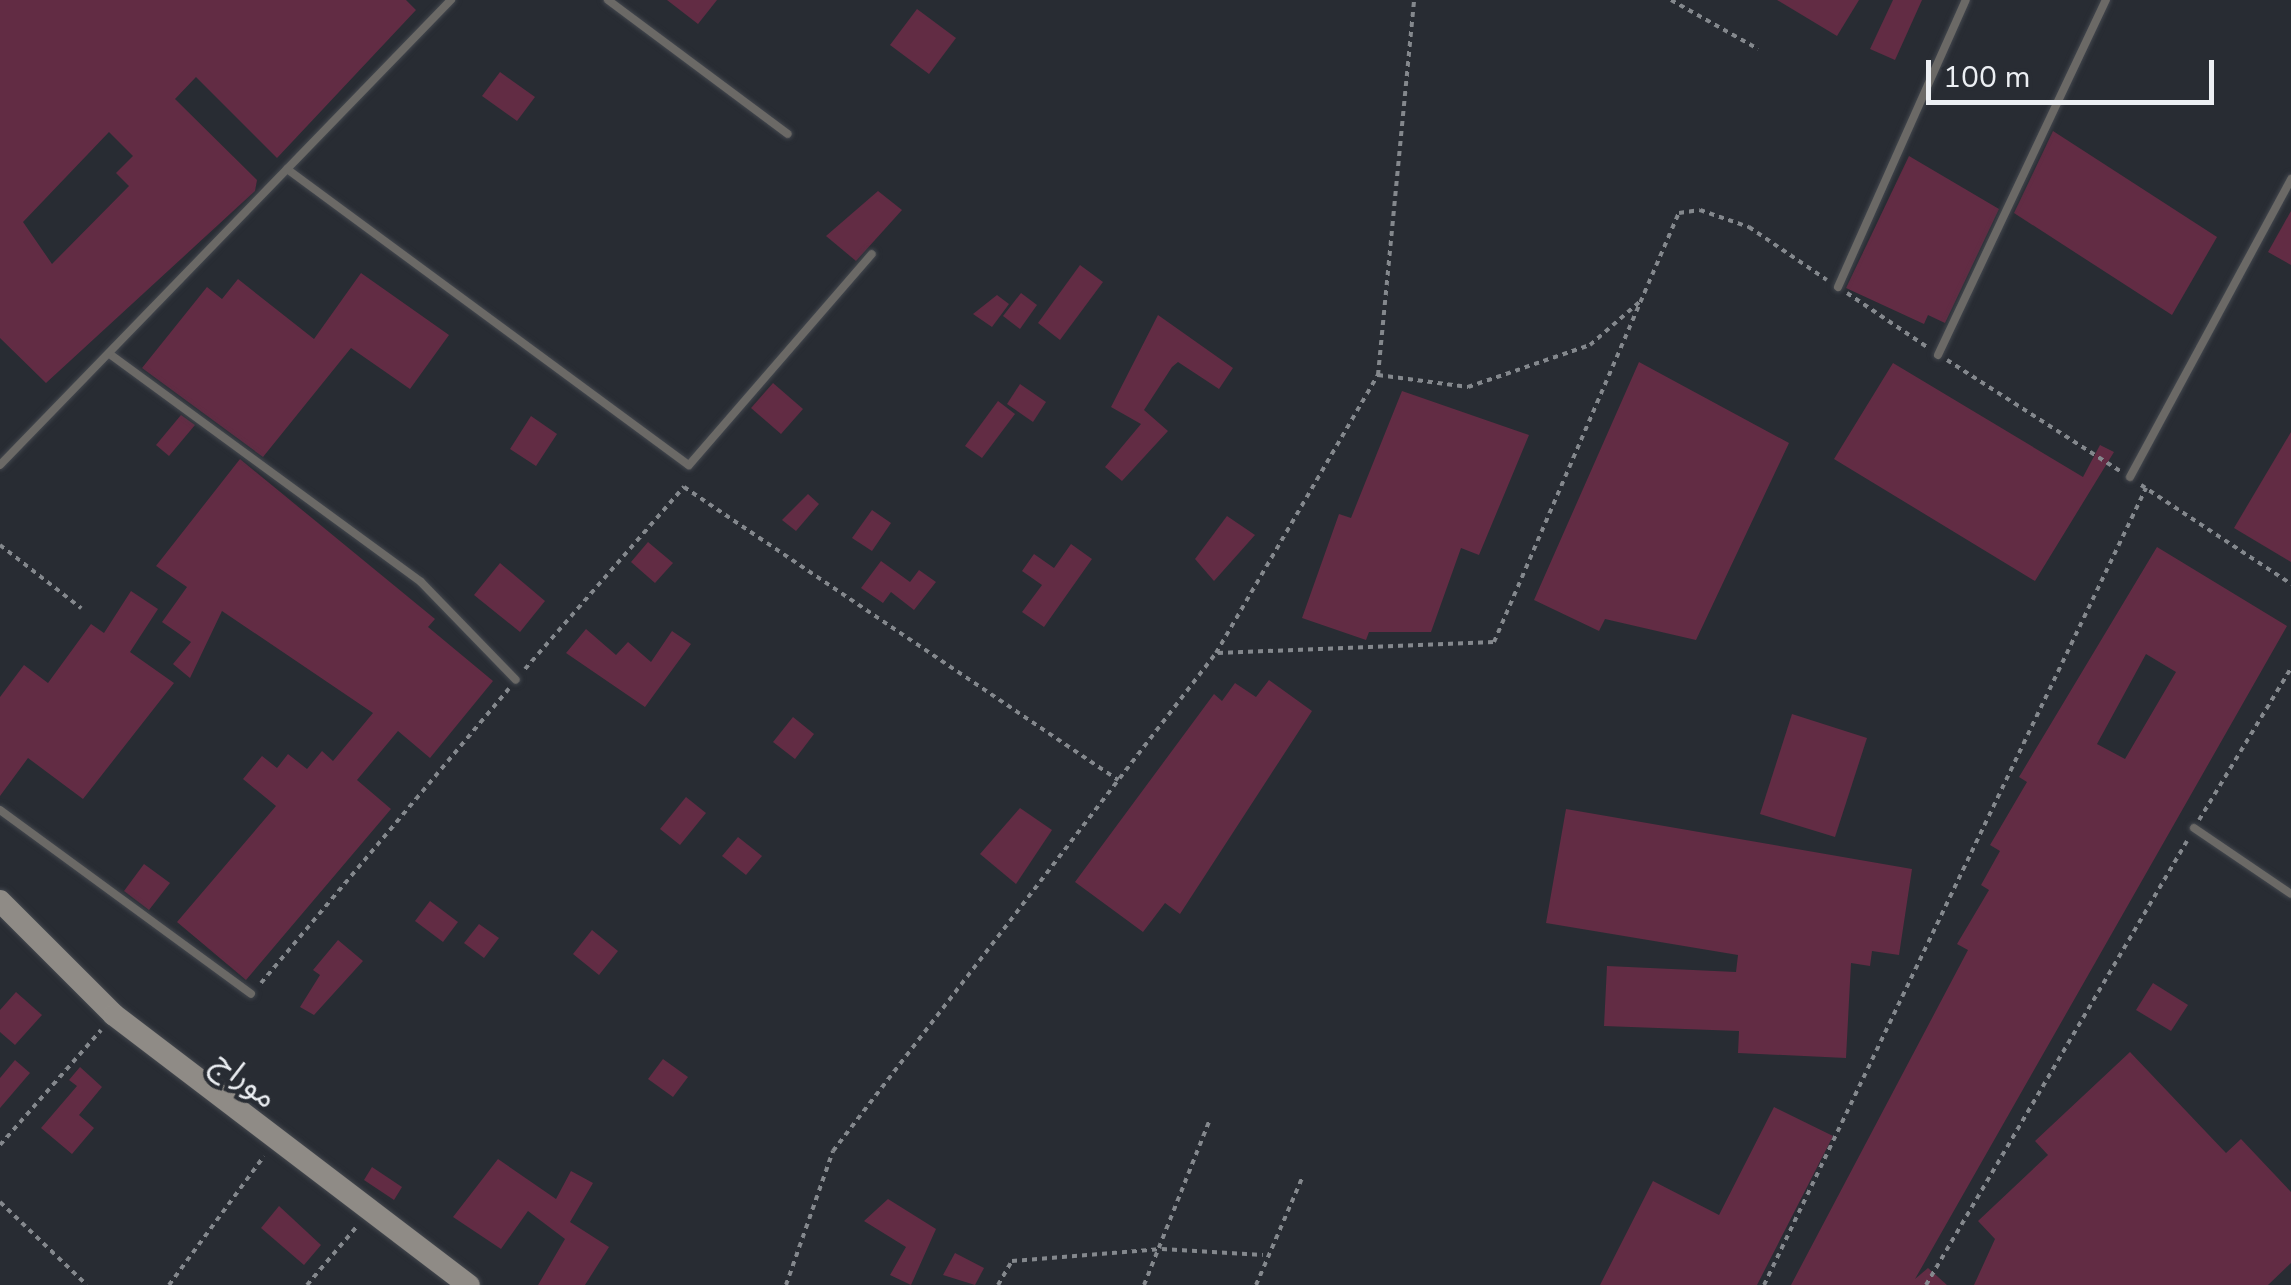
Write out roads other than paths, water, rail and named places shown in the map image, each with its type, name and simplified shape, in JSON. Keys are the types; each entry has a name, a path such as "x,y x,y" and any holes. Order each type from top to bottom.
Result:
{"main road":[{"name":"موراج","path":"0,901 114,1015 273,1144 469,1285"}],"lane":[{"path":"0,465 111,355 451,0"},
{"path":"608,0 788,134"},
{"path":"1838,287 1966,0"},
{"path":"1938,355 2106,0"},
{"path":"287,169 688,465 872,254"},
{"path":"2130,477 2291,180"},
{"path":"111,355 421,582 516,680"},
{"path":"0,810 252,994"},
{"path":"2194,828 2291,894"}]}
